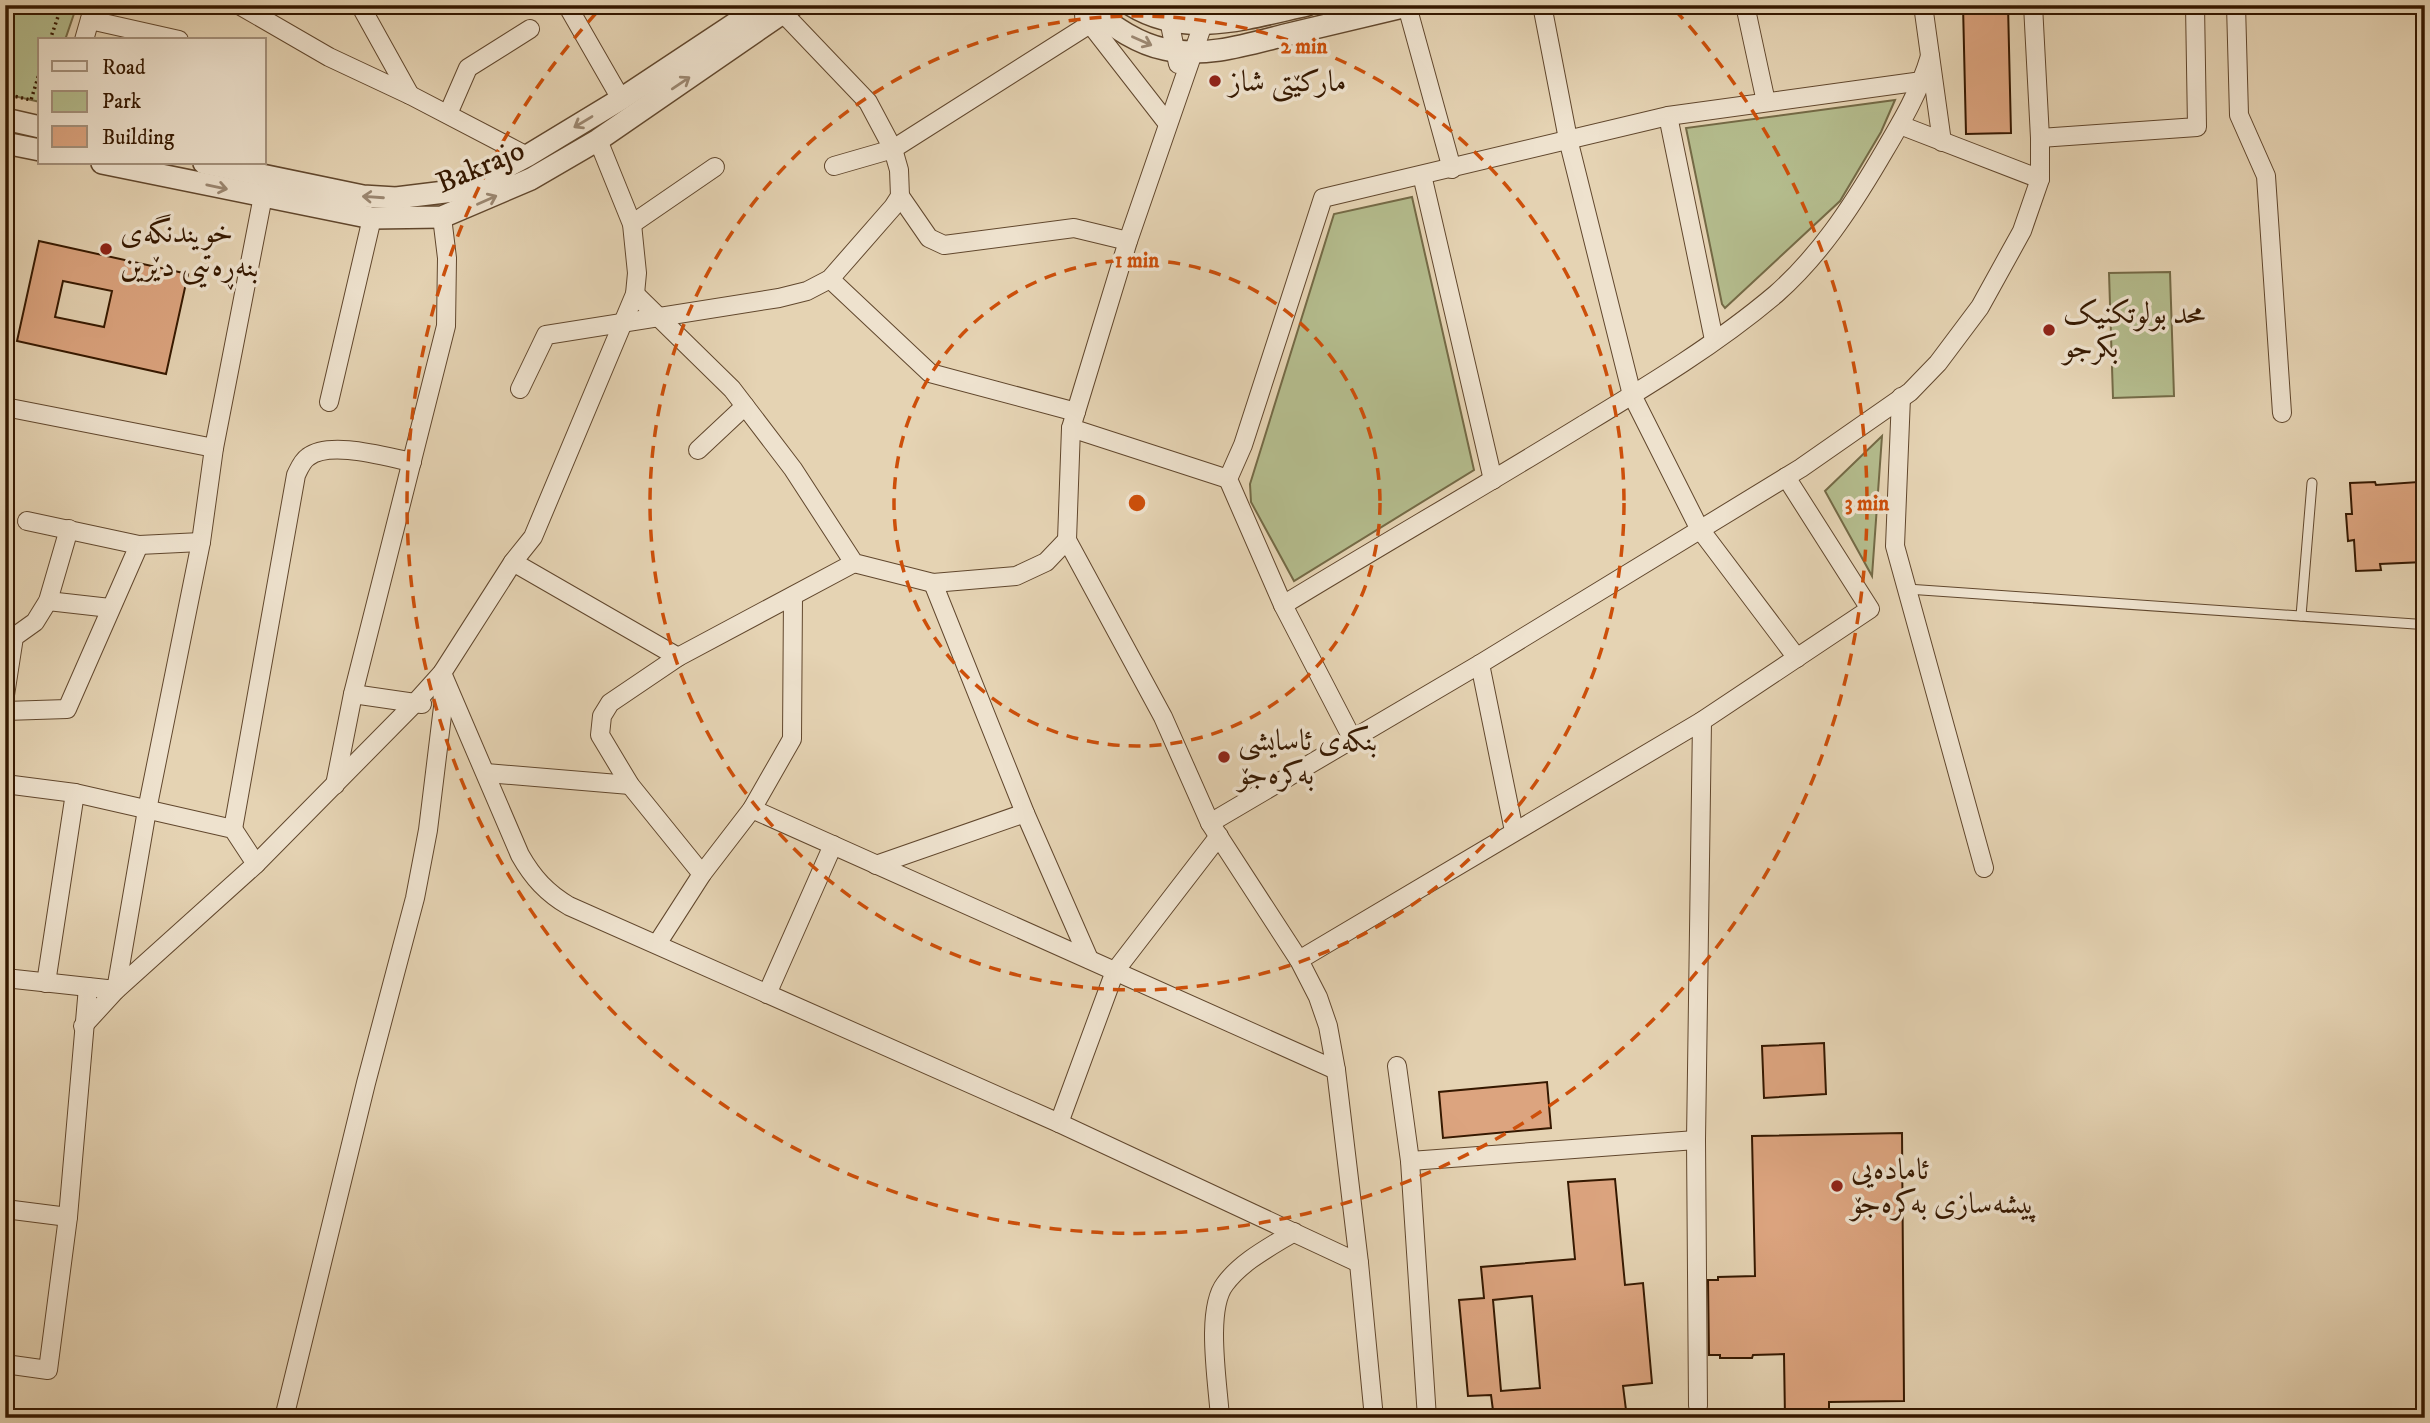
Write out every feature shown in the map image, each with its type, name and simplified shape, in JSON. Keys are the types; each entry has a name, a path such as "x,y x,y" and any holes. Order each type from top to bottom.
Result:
{"street":[{"path":"239,5 329,57 410,94 527,156"},
{"path":"360,5 410,94"},
{"path":"567,5 621,99"},
{"path":"1076,5 1144,43 1184,52 1226,50 1409,6 1452,169"},
{"path":"1131,5 1147,14 1168,13 1203,24 1222,23 1307,5"},
{"path":"1542,5 1568,139 1632,395 1699,528 1797,658"},
{"path":"1747,5 1766,102"},
{"path":"1923,5 1942,142"},
{"path":"1059,1123 1115,971 1214,829 1353,740 1786,477 1901,397 1938,363 1979,307 2022,231 2040,179 2033,5"},
{"path":"2040,138 2197,127 2195,5"},
{"path":"2236,5 2239,115 2266,176 2282,413"},
{"path":"520,390 547,335 792,296 830,279 893,207 900,196 900,177 893,149 868,102 780,8"},
{"name":"Bakrajo","path":"209,164 363,196 397,198 453,191 482,180 527,156 780,8"},
{"name":"Bakrajo","path":"107,164 372,218 442,217 531,180 598,140 780,8"},
{"path":"85,38 92,13 173,38"},
{"path":"1168,13 1184,52 1182,83 1128,241 1073,420 1067,540 1163,718 1214,829 1299,960 1318,997 1328,1026 1336,1070 1374,1418"},
{"path":"1092,16 1168,124"},
{"path":"834,166 893,149 1092,16"},
{"path":"1184,52 1203,24"},
{"path":"448,114 468,68 530,29"},
{"path":"1283,605 1632,395 1714,340 1777,293 1805,265 1850,208 1900,125 1922,81 1930,56"},
{"path":"1228,479 1243,444 1323,198 1668,116 1922,81"},
{"path":"1668,116 1714,340"},
{"path":"5,119 38,127"},
{"path":"1900,125 2040,179"},
{"path":"83,1026 116,990 256,864 415,703 442,673 513,562 533,537 635,294 637,273 632,224 598,140"},
{"path":"5,143 38,150"},
{"path":"632,224 715,167"},
{"path":"1422,176 1493,480"},
{"path":"116,990 147,810 201,542 214,448 263,196"},
{"path":"900,196 929,238 944,245 1074,228 1128,241"},
{"path":"335,785 353,694 446,326 447,258 442,217"},
{"path":"329,402 372,218"},
{"path":"830,279 930,373 1073,420 1228,479 1283,605 1353,740"},
{"path":"635,294 732,389 793,469 854,563"},
{"path":"1901,397 1895,546 1983,868"},
{"path":"698,450 745,406"},
{"path":"5,407 214,448"},
{"path":"256,864 233,829 296,475 309,456 334,449 412,462"},
{"path":"1299,960 1702,721 1870,609 1786,477"},
{"path":"27,521 139,545 201,542"},
{"path":"5,695 14,636 35,622 48,601 69,529"},
{"path":"702,874 630,785 600,735 602,716 610,703 678,657 854,563 933,583 1016,576 1046,562 1067,540"},
{"path":"5,711 67,709 139,545"},
{"path":"513,562 678,657"},
{"path":"933,583 1025,813 1089,959"},
{"path":"657,944 702,874 752,809 792,739 793,596"},
{"path":"48,601 110,608"},
{"path":"1480,664 1514,831"},
{"path":"442,673 450,708 486,772 520,855 539,883 551,895 569,906 1059,1123 1359,1263"},
{"path":"353,694 450,708"},
{"path":"284,1418 366,1083 415,898 450,708"},
{"path":"1698,1406 1696,1140 1702,721"},
{"path":"486,772 630,785"},
{"path":"5,784 75,793 233,829"},
{"path":"46,983 75,793"},
{"path":"752,809 1336,1070"},
{"path":"876,864 1025,813"},
{"path":"767,994 833,845"},
{"path":"5,978 116,990"},
{"path":"5,1364 48,1370 68,1217 88,987"},
{"path":"1397,1066 1409,1161 1427,1418"},
{"path":"1409,1161 1696,1140"},
{"path":"5,1209 68,1217"},
{"path":"1220,1418 1214,1328 1217,1301 1223,1286 1234,1274 1294,1231"}],"lane":[{"path":"2301,616 2312,483"},
{"path":"1906,589 2415,624"}],"path":[{"path":"5,9 16,5"},
{"path":"51,38 62,5"},
{"path":"5,94 31,100 38,77"}],"green space":[{"path":"5,5 77,5 66,38 38,38 38,102 5,94"},
{"path":"1895,100 1881,132 1840,201 1725,308 1686,128"},
{"path":"1412,197 1474,470 1294,581 1251,502 1250,484 1334,214"},
{"path":"2170,272 2174,396 2113,398 2109,273"},
{"path":"1882,436 1872,576 1825,491"}],"building":[{"path":"1963,5 2008,5 2011,133 1966,134"},
{"path":"39,241 188,274 166,374 17,341","holes":["63,281 112,291 104,327 55,317"]},
{"path":"2375,482 2376,485 2418,482 2420,514 2425,514 2425,533 2422,533 2424,562 2380,564 2381,570 2356,571 2354,540 2348,541 2346,514 2352,514 2350,483"},
{"path":"1824,1043 1826,1094 1764,1098 1762,1046"},
{"path":"1547,1082 1551,1128 1443,1138 1439,1092"},
{"path":"1902,1133 1904,1401 1829,1402 1829,1418 1785,1418 1784,1354 1753,1355 1752,1358 1720,1358 1720,1355 1709,1355 1708,1280 1718,1280 1718,1277 1755,1276 1752,1136"},
{"path":"1615,1179 1625,1285 1643,1283 1652,1383 1623,1386 1627,1418 1494,1418 1491,1395 1468,1396 1459,1300 1484,1298 1481,1267 1575,1259 1568,1182","holes":["1532,1296 1540,1388 1501,1391 1493,1300"]}],"place":[{"name":"مارکێتی شاز","path":"1215,81"},
{"name":"خویندنگەی بنەڕەتیی دێرین","path":"106,249"},
{"name":"محد بولوتکنیک بکرجو","path":"2049,330"},
{"name":"بنکەی ئاسایشی بەکرەجۆ","path":"1224,757"},
{"name":"ئامادەیی پیشەسازی بەکرەجۆ","path":"1837,1186"}]}
